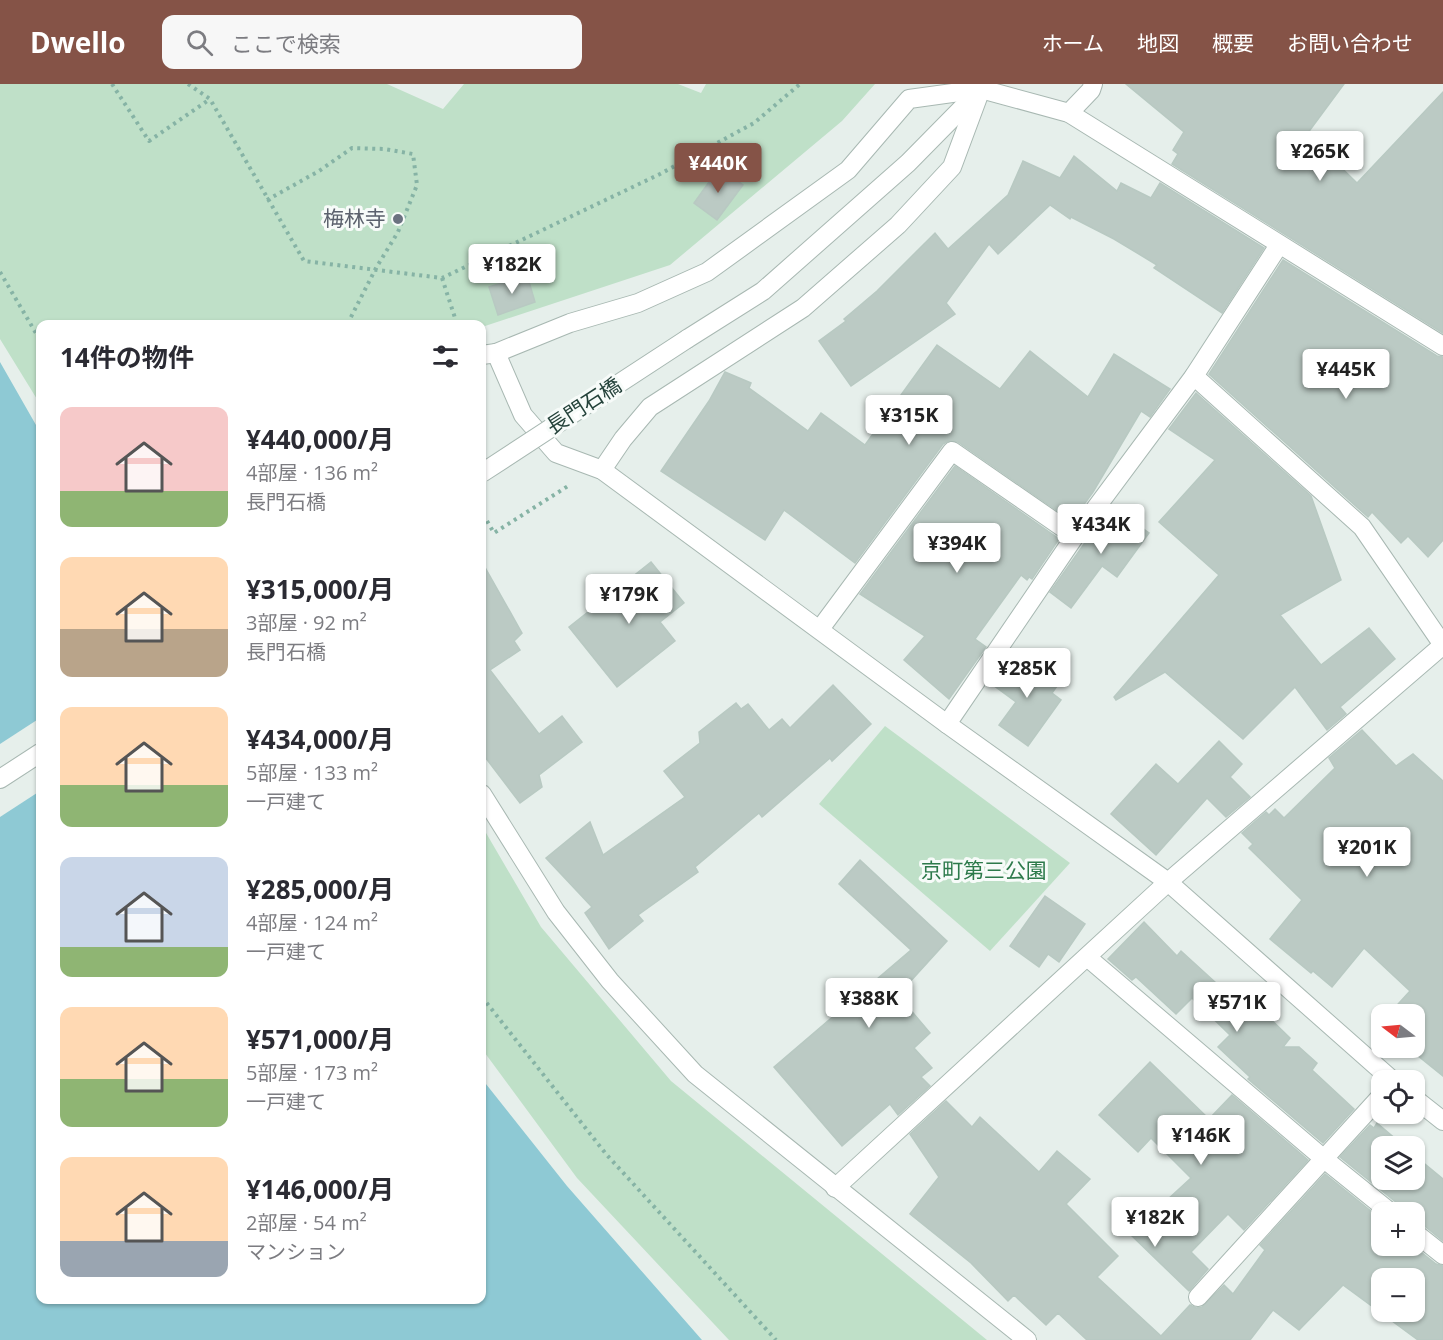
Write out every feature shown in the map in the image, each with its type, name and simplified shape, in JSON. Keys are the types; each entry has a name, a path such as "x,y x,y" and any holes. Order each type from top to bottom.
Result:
{"street":[{"path":"1069,113 1091,90 1093,84"},
{"path":"602,470 623,439 650,407 802,308 898,225 952,167 982,86"},
{"path":"1381,1070 1168,882 947,724 602,470 556,453 523,415 489,354 570,323 638,303 707,272 848,170 909,99 982,86 1069,113 1443,346"},
{"name":"長門石橋","path":"486,470 763,291 908,163 982,86"},
{"path":"947,724 1075,536 1194,376 1278,245"},
{"path":"835,1188 1168,882 1443,645 1362,527 1194,376"},
{"path":"820,629 952,451 1075,536"},
{"path":"0,779 36,756"},
{"path":"486,800 556,912 617,989 695,1074 1027,1340"},
{"path":"1087,957 1378,1202"},
{"path":"1198,1297 1371,1107"},
{"path":"1425,1107 1443,1121"},
{"path":"1425,1241 1443,1255"}],"path":[{"path":"112,84 149,141 210,99"},
{"path":"188,84 210,99 304,261 376,268 442,278 660,174 754,123 800,84"},
{"path":"267,200 319,171 352,148 384,149 413,154 417,185 398,232 376,268 350,319"},
{"path":"0,272 36,333"},
{"path":"442,278 456,320"},
{"path":"487,521 494,533 568,486"},
{"path":"486,1002 606,1154 776,1340"}],"green space":[{"name":"梅林寺","path":"0,84 387,84 443,109 464,84 678,84 701,93 706,84 875,84 842,121 670,265 486,326 486,320 36,320 36,398 0,339"},
{"name":"京町第三公園","path":"885,726 1070,863 990,951 819,804"},
{"path":"486,833 541,927 671,1081 987,1340 729,1340 577,1178 486,1054"}],"water":[{"path":"0,362 36,425 36,1304 486,1304 486,1084 567,1186 702,1340 0,1340"}],"pier":[{"path":"36,721 36,794 0,817 0,744"}],"building":[{"path":"1126,84 1344,84 1307,134 1357,183 1443,92 1443,333 1172,164 1178,154 1173,150 1184,132"},
{"path":"1074,156 1117,191 1121,183 1151,198 1160,183 1264,248 1222,313 1154,268 1157,265 1114,239 1071,217 1070,219 1050,205 998,254 989,244 946,303 955,314 851,386 819,341 846,321 844,319 877,291 935,233 948,249 1008,195 1023,161 1060,178"},
{"path":"719,168 743,185 717,220 694,203"},
{"path":"1283,260 1437,356 1443,357 1443,540 1428,557 1408,536 1401,543 1372,512 1368,517 1209,374"},
{"path":"527,275 535,302 498,315 489,287"},
{"path":"937,345 1000,389 1030,351 1088,397 1114,354 1170,389 1150,417 1141,411 1093,492 1072,521 958,442 948,441 943,444 855,563 784,510 765,540 661,471 709,401 725,372 751,383 749,388 808,431 821,413 865,445"},
{"path":"1196,393 1311,496 1341,580 1280,615 1321,665 1369,628 1395,659 1340,707 1346,714 1327,730 1295,687 1243,739 1165,672 1116,700 1114,697 1219,575 1159,522 1215,460 1169,429"},
{"path":"955,466 1059,539 1032,579 1029,577 1027,580 1021,575 975,639 986,647 949,699 904,660 925,636 860,594"},
{"path":"1111,506 1149,533 1117,577 1102,566 1071,608 1050,592"},
{"path":"651,562 684,603 660,622 675,641 617,687 569,627"},
{"path":"486,569 522,633 514,641 520,650 490,670 539,734 562,716 582,742 539,775 542,787 520,803 486,758"},
{"path":"1005,660 1021,671 1030,660 1060,682 1052,693 1061,700 1028,746 999,725 1016,702 989,682"},
{"path":"833,685 871,724 832,761 830,758 762,817 759,813 695,867 698,872 638,915 643,921 609,949 585,913 592,907 546,858 590,822 603,855 685,797 664,771 700,743 699,732 736,703 741,709 748,704 769,730 782,719 790,728"},
{"path":"1362,730 1396,766 1413,754 1443,781 1443,1076 1421,1058 1425,1058 1425,1004 1398,1004 1410,991 1364,948 1332,987 1270,939 1302,900 1249,848 1253,844 1242,833 1266,812 1269,815 1275,809 1284,818 1335,768 1329,758"},
{"path":"1219,741 1242,764 1230,777 1250,797 1226,817 1207,798 1156,855 1111,814 1156,764 1178,784"},
{"path":"860,860 947,941 898,995 930,1033 914,1048 932,1068 921,1077 930,1086 898,1115 890,1104 842,1146 774,1067 911,950 839,884"},
{"path":"1045,896 1085,924 1059,962 1048,954 1039,967 1010,946"},
{"path":"1144,922 1177,956 1181,951 1250,1014 1257,1006 1290,1038 1283,1047 1299,1047 1317,1063 1312,1070 1354,1109 1323,1143 1248,1079 1250,1077 1218,1047 1230,1035 1192,998 1176,1014 1136,977 1132,980 1108,959"},
{"path":"1150,1062 1209,1119 1232,1095 1308,1160 1244,1230 1228,1214 1191,1252 1208,1269 1189,1291 1130,1234 1191,1178 1151,1138 1138,1152 1099,1115"},
{"path":"946,1101 972,1127 980,1117 1039,1172 1057,1151 1090,1179 1066,1204 1118,1256 1097,1277 1161,1336 1190,1305 1196,1308 1202,1307 1224,1285 1233,1294 1265,1250 1260,1245 1325,1174 1371,1211 1371,1256 1425,1255 1436,1264 1443,1266 1443,1340 1418,1340 1393,1322 1425,1322 1425,1268 1371,1268 1371,1306 1343,1285 1299,1330 1273,1310 1250,1340 1087,1340 1058,1313 1046,1325 1014,1295 1008,1301 971,1263 910,1214 939,1177 910,1134"},
{"path":"1378,1124 1392,1136 1371,1136 1371,1182 1340,1157 1370,1125 1374,1128"},
{"path":"1425,1164 1443,1179 1443,1241 1425,1226 1425,1202 1396,1202 1381,1190 1425,1190"}],"place":[{"name":"梅林寺","path":"398,219"}]}
